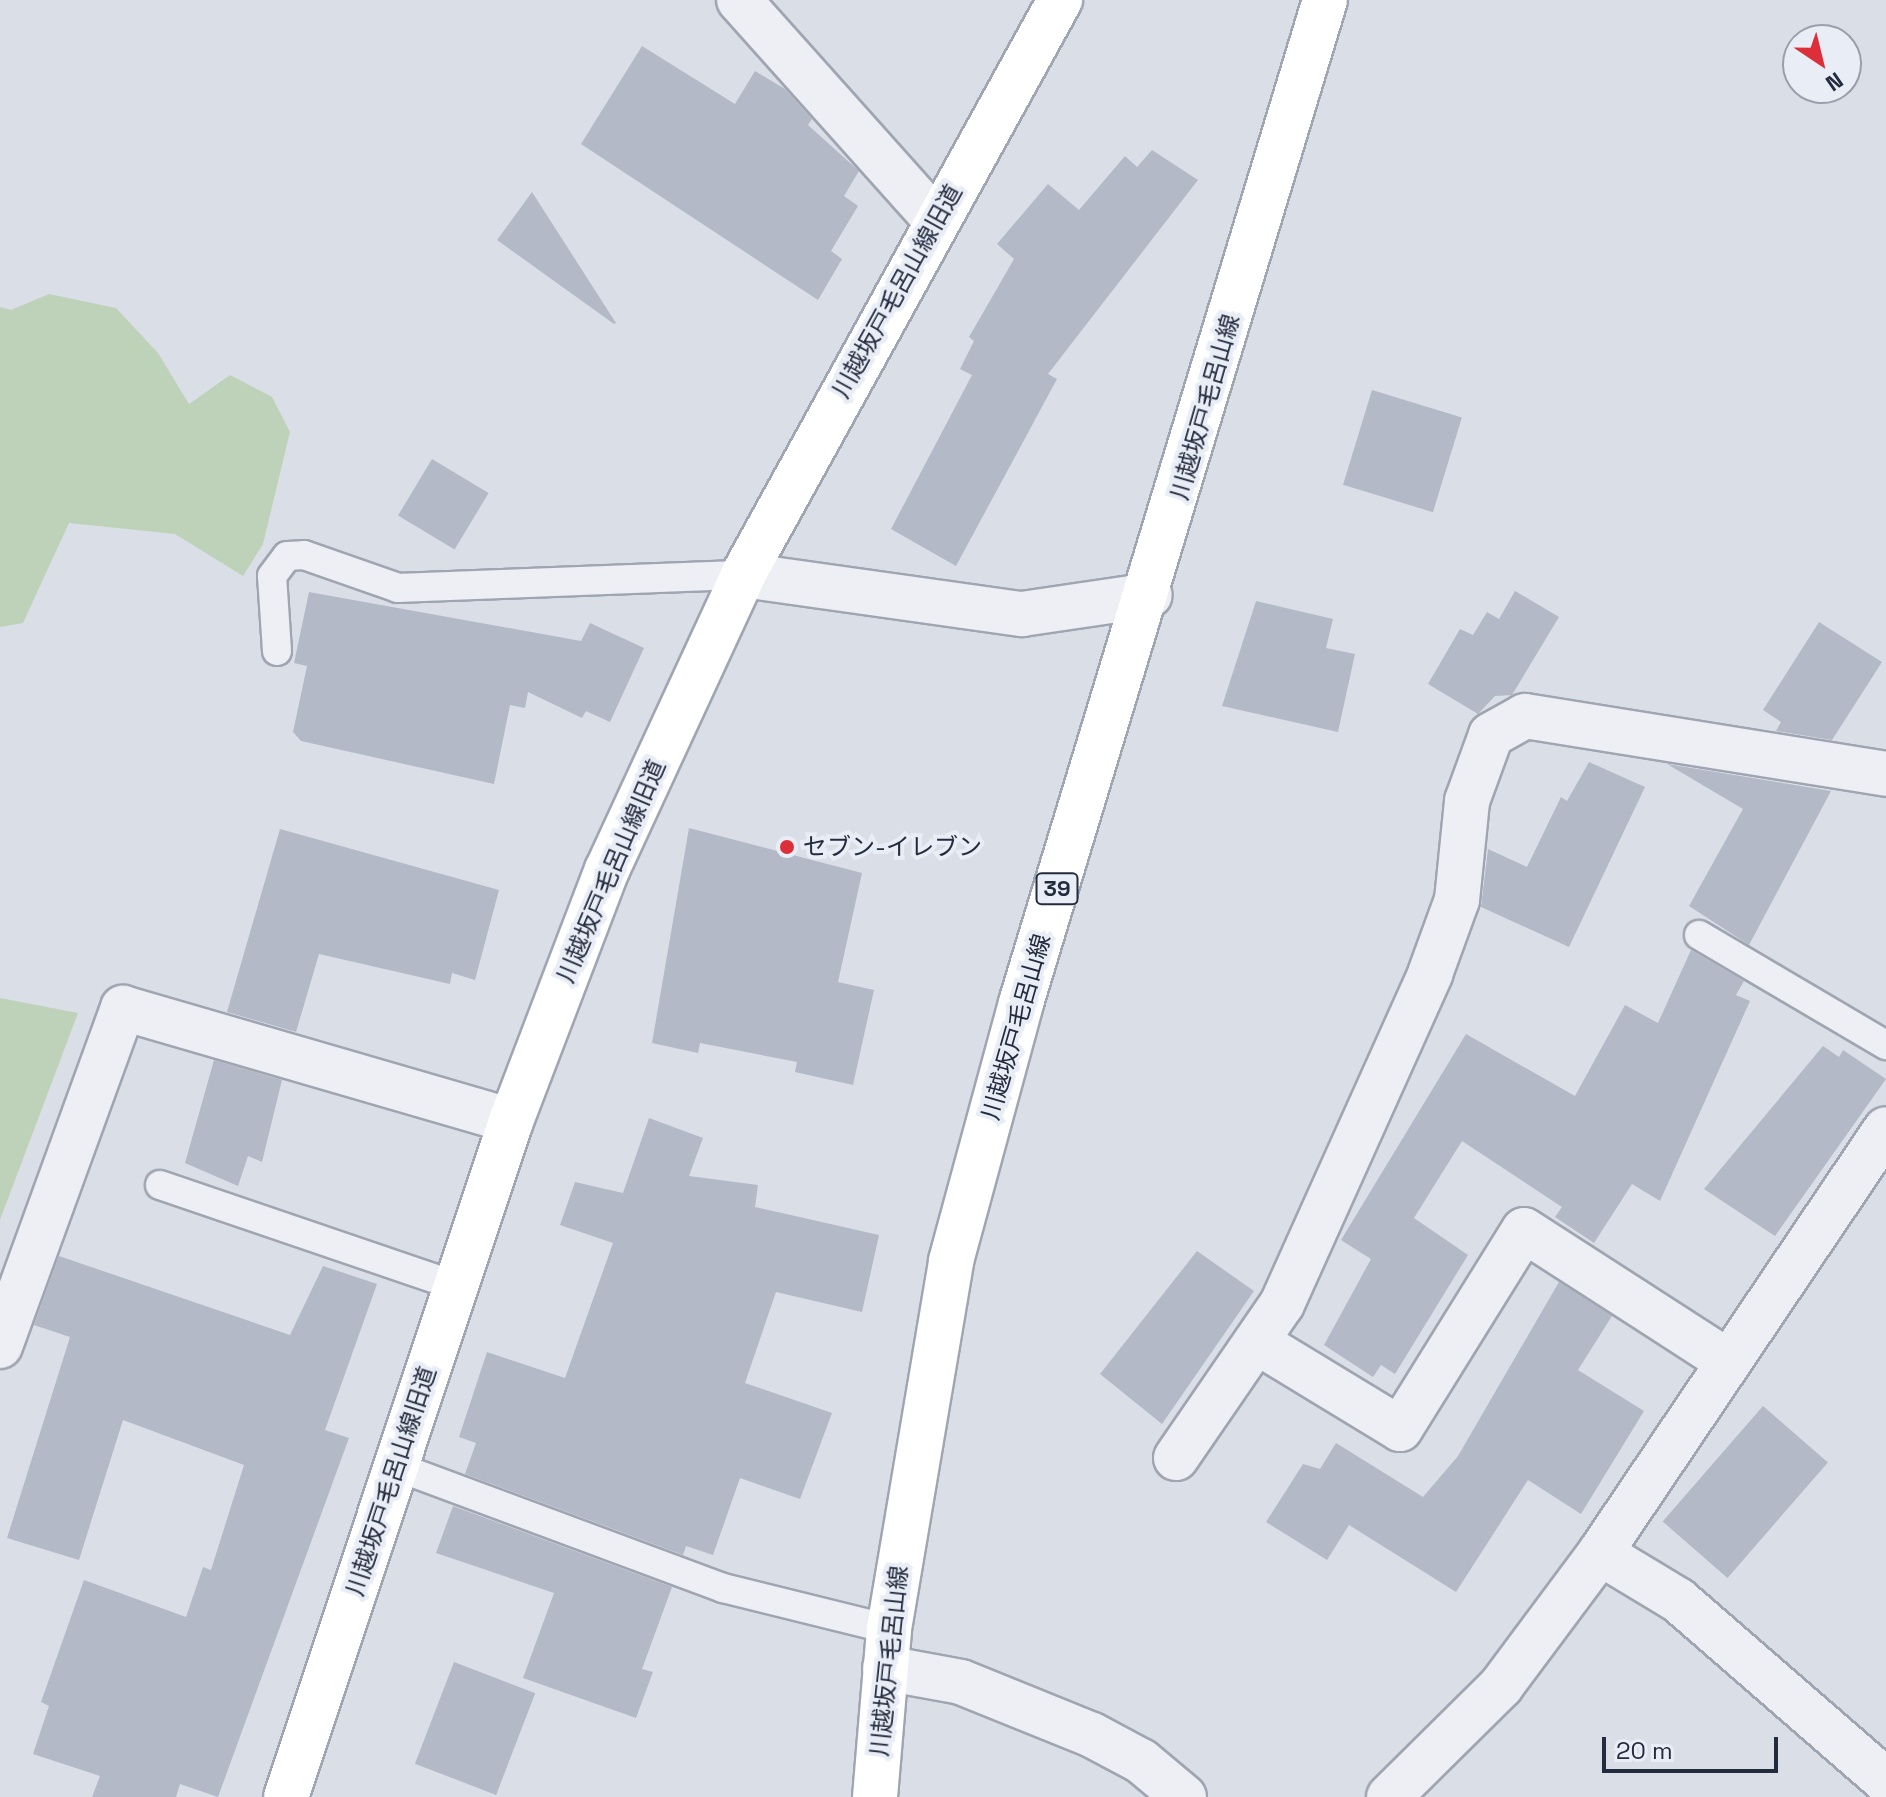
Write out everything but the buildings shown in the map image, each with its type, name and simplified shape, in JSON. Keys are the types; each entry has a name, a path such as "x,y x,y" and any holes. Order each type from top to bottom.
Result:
{"street":[{"path":"739,0 935,219"},
{"name":"川越坂戸毛呂山線旧道","path":"286,1797 511,1121 607,870 743,575 935,219 1060,0"},
{"name":"川越坂戸毛呂山線","path":"875,1797 887,1648 951,1261 1021,1003 1150,595 1325,0"},
{"path":"743,575 1022,614 1150,595"},
{"path":"1176,1458 1282,1304 1430,974 1457,900 1467,801 1491,735 1525,716 1886,774"},
{"path":"0,1346 123,1008 511,1121"},
{"path":"1389,1797 1501,1686 1600,1553 1724,1359 1886,1129"},
{"path":"1257,1342 1400,1429 1524,1230 1724,1359"},
{"path":"1600,1553 1678,1600 1886,1781"},
{"path":"887,1648 1092,1735 1141,1761 1184,1797"}],"lane":[{"path":"277,651 272,576 287,556 304,555 398,588 743,575"},
{"path":"1699,935 1886,1045"},
{"path":"160,1185 456,1286"},
{"path":"395,1466 887,1648"}],"green space":[{"path":"49,294 116,308 158,353 189,404 230,375 272,397 290,432 263,544 243,576 175,534 69,523 23,623 0,627 0,307 11,310"},
{"path":"0,998 78,1013 0,1220"}],"place":[{"name":"セブン-イレブン","path":"787,847"}]}
